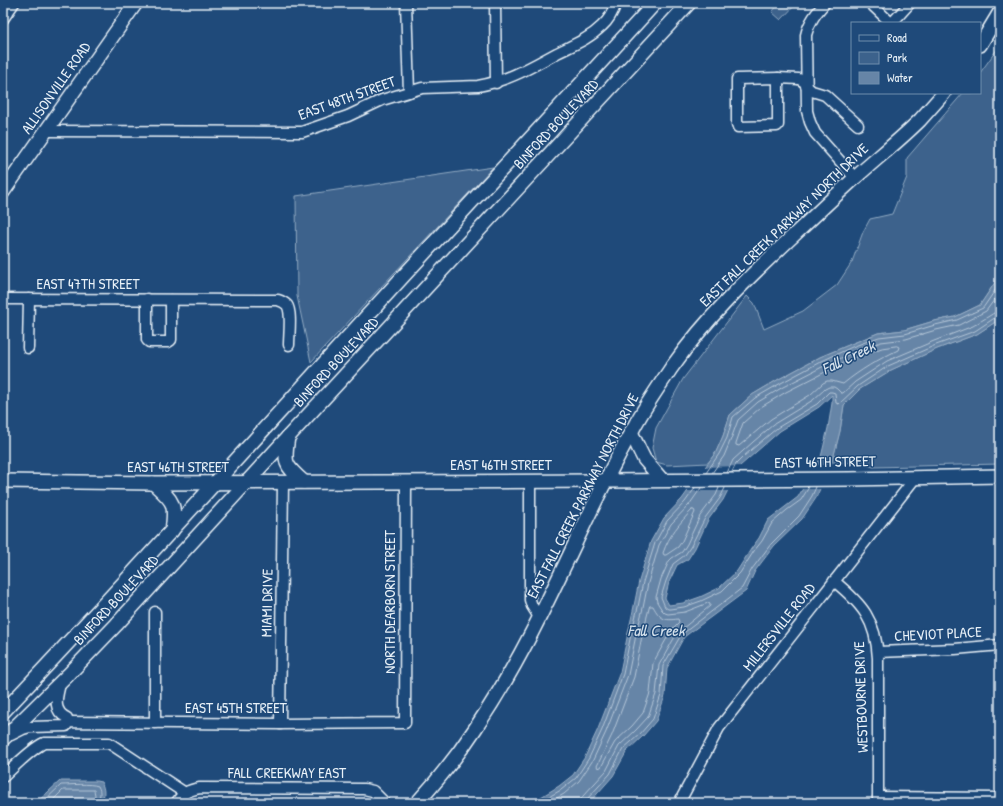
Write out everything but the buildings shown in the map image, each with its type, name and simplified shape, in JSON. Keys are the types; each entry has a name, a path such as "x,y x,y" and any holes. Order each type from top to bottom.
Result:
{"main road":[{"name":"ALLISONVILLE ROAD","path":"3,192 136,3"},
{"name":"BINFORD BOULEVARD","path":"3,711 62,651 349,335 656,3"},
{"name":"BINFORD BOULEVARD","path":"4,738 60,684 116,625 689,3"},
{"path":"981,43 1000,12"},
{"name":"EAST FALL CREEK PARKWAY NORTH DRIVE","path":"417,803 444,771 475,730 502,686 532,631 631,432 674,364 721,306 855,178 908,131 943,94"},
{"path":"631,432 644,459 669,480"},
{"path":"288,437 286,450 287,464 304,482"},
{"name":"EAST 46TH STREET","path":"3,481 246,483 606,481 1000,476"},
{"path":"153,483 168,497 172,504 174,516 172,531"}],"street":[{"path":"3,19 14,3"},
{"path":"406,3 409,92"},
{"path":"495,3 496,83"},
{"name":"EAST 48TH STREET","path":"46,131 302,132 348,116 382,100 422,88 472,87 496,83 516,75 589,37 603,26 612,13 616,3"},
{"path":"825,3 812,20 806,39 807,111 812,126 818,136 855,178"},
{"path":"870,3 890,22"},
{"path":"892,22 910,3"},
{"path":"778,78 778,125 738,127 736,124 737,79 778,78 799,78 812,91 825,95 858,125"},
{"name":"EAST 47TH STREET","path":"3,299 278,300 287,305 290,314 289,345"},
{"name":"EAST 47TH STREET","path":"28,348 29,299"},
{"name":"EAST 47TH STREET","path":"147,299 147,340 149,342 168,342 171,340 171,300"},
{"name":"MILLERSVILLE ROAD","path":"679,803 719,728 916,477"},
{"path":"530,481 530,600 539,617"},
{"name":"MIAMI DRIVE","path":"280,724 283,482"},
{"name":"NORTH DEARBORN STREET","path":"404,723 406,482"},
{"name":"WESTBOURNE DRIVE","path":"834,582 853,598 866,615 874,631 878,652 878,800"},
{"path":"155,612 155,723"},
{"name":"CHEVIOT PLACE","path":"878,652 955,649 1000,645"},
{"path":"60,684 56,702 60,714 67,718 68,722"},
{"name":"EAST 45TH STREET","path":"4,738 30,727 66,726 68,722 280,724 404,723"},
{"path":"3,777 39,745 44,743 110,743 185,793 176,803"},
{"name":"FALL CREEKWAY EAST","path":"185,793 192,789 200,788 364,789 373,791 385,803"},
{"path":"878,800 1000,798"}],"green space":[{"path":"780,3 797,3 781,20 772,12"},
{"path":"1000,45 1000,275 980,305 955,317 934,321 904,330 878,333 820,357 779,379 752,395 730,415 716,452 708,463 667,465 656,462 652,448 656,428 683,379 747,296 754,303 764,329 803,311 837,285 852,262 863,232 870,219 892,214 907,177 907,158 962,94 981,94 981,72"},
{"path":"493,167 311,362 297,296 296,196"},
{"path":"1000,319 1000,464 873,467 862,463 832,462 840,431 844,405 860,389 891,370 937,349 977,334"}],"water":[{"name":"Fall Creek","path":"1000,275 1000,319 977,334 937,349 891,370 860,389 844,405 840,431 833,459 816,498 802,519 774,546 755,571 746,591 684,637 667,668 665,696 656,721 627,751 613,776 589,803 531,803 559,786 573,775 585,757 598,729 620,672 639,581 651,541 664,518 682,499 716,452 730,415 752,395 820,357 878,333 904,330 934,321 955,317 980,305","holes":["832,395 832,403 821,457 798,497 768,520 759,538 737,571 719,588 683,603 669,605 665,598 669,582 677,565 688,559 695,548 708,520 723,500 740,466 780,431 819,407"]},
{"path":"60,781 101,782 104,792 101,803 36,803"}],"pier":[{"path":"814,465 833,465 822,489 801,489"},
{"path":"742,466 730,491 685,491 703,467"}]}
